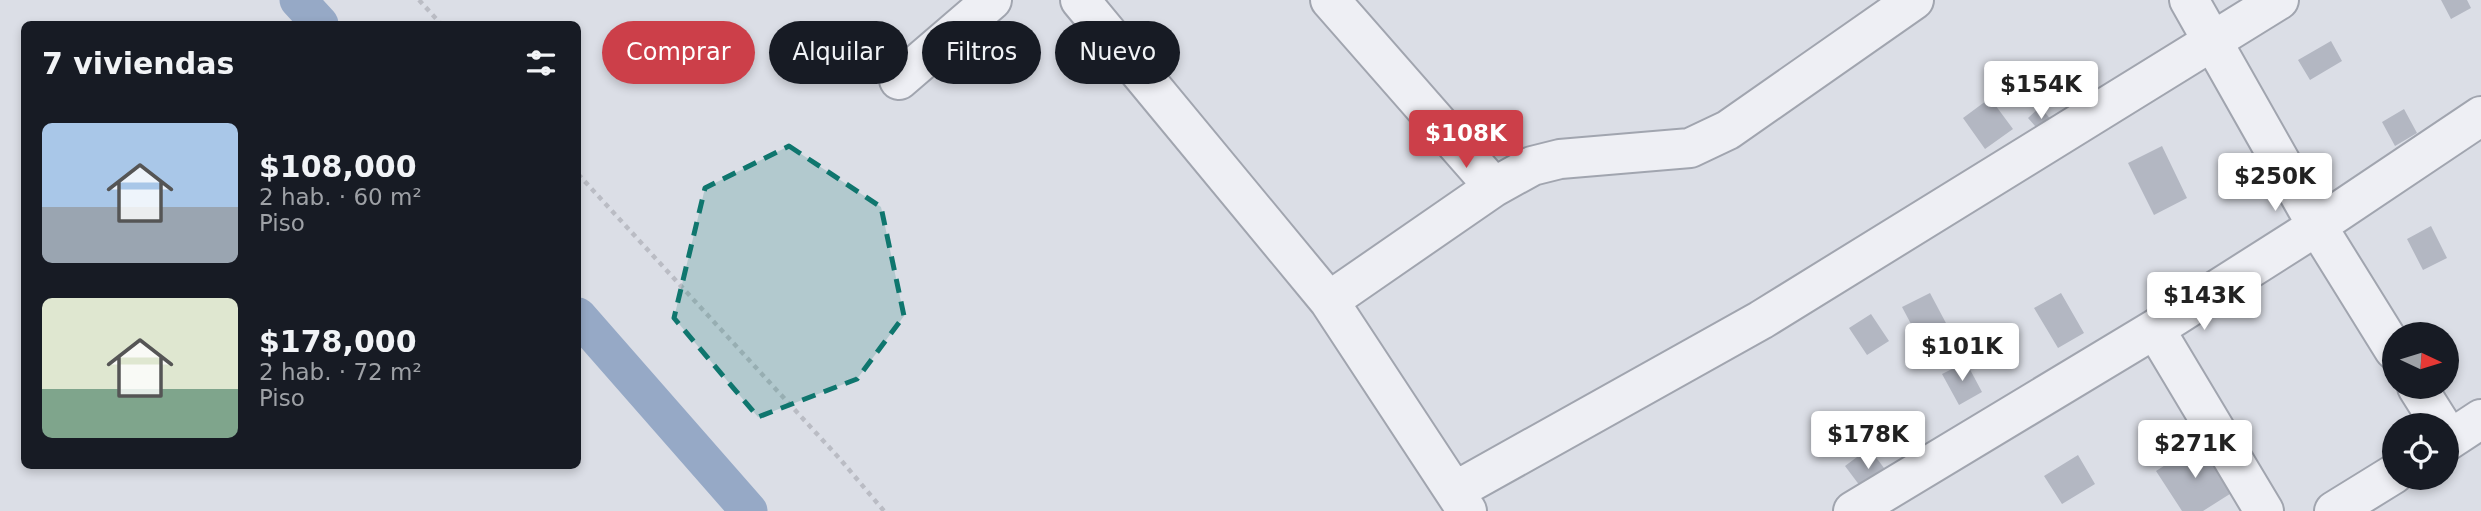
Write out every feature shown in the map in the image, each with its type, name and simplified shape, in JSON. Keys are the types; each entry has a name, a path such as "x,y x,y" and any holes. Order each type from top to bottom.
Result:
{"street":[{"path":"908,72 992,0"},
{"path":"1080,0 1329,301 1461,501 1761,320 2279,0"},
{"path":"1330,0 1494,187"},
{"path":"1329,301 1494,187 1532,166 1560,159 1690,148 1728,130 1914,0"},
{"path":"2189,0 2317,226 2382,331"},
{"path":"1853,511 2155,329 2480,120"},
{"path":"2155,329 2264,511"},
{"path":"2427,399 2438,413"},
{"path":"2334,511 2382,481"}],"path":[{"path":"419,0 439,21"},
{"path":"581,177 840,459 884,511"}],"highlighted area":[{"path":"789,146 881,207 904,316 857,379 758,417 674,318 705,188"}],"building":[{"path":"2441,0 2467,0 2471,8 2451,19"},
{"path":"2331,41 2342,61 2310,80 2298,60"},
{"path":"1990,98 2013,129 1985,149 1963,118"},
{"path":"2040,107 2054,123 2042,134 2028,118"},
{"path":"2404,109 2417,133 2395,146 2382,122"},
{"path":"2162,146 2187,198 2154,215 2128,163"},
{"path":"2431,226 2447,258 2423,270 2407,239"},
{"path":"1930,293 1947,325 1919,339 1902,307"},
{"path":"2061,293 2084,333 2058,348 2034,308"},
{"path":"1871,314 1889,341 1867,355 1849,328"},
{"path":"1966,362 1982,392 1959,405 1942,374"},
{"path":"2201,442 2233,492 2203,511 2182,511 2156,471"},
{"path":"1869,448 1890,476 1866,494 1845,466"},
{"path":"2078,455 2095,484 2062,504 2044,476"}],"waterway":[{"path":"298,0 317,21"},
{"path":"581,319 749,511"}]}
